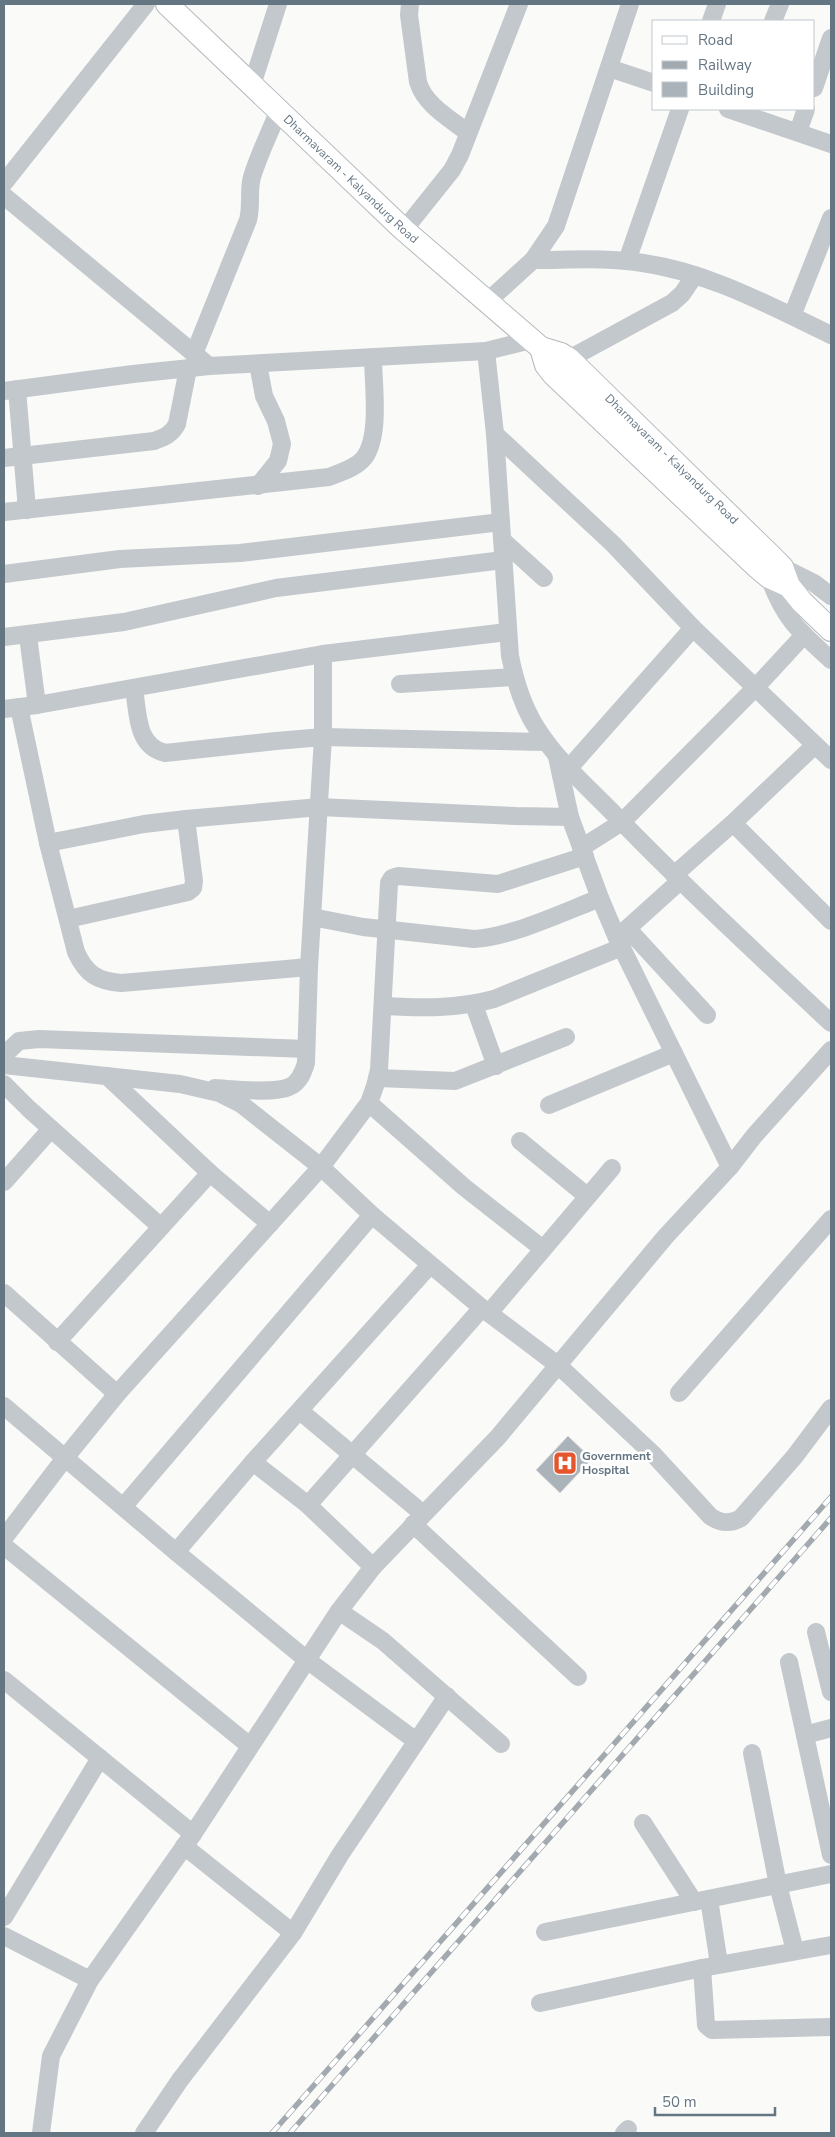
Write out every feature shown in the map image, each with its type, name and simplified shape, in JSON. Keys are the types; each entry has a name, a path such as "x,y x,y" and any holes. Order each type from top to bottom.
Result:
{"main road":[{"name":"Dharmavaram - Kalyandurg Road","path":"167,4 404,230 536,344 569,359 831,630"},
{"name":"Dharmavaram - Kalyandurg Road","path":"536,344 546,365 553,374 785,583"}],"street":[{"path":"4,182 146,4"},
{"path":"252,84 278,4"},
{"path":"410,4 409,15 421,92 427,100 467,132"},
{"path":"404,230 452,170 460,155 467,132 519,4"},
{"path":"488,301 533,260 556,226 630,4"},
{"path":"711,20 717,4"},
{"path":"773,20 780,4"},
{"path":"815,85 831,38"},
{"path":"609,68 652,82"},
{"path":"4,458 154,441 164,438 175,429 191,361 252,209 250,190 252,178 279,110"},
{"path":"627,261 680,110"},
{"path":"736,110 831,144"},
{"path":"798,132 806,110"},
{"path":"4,196 191,361 209,366 258,364 486,351 536,344"},
{"path":"792,316 831,218"},
{"path":"533,260 627,261 654,265 695,275 731,287 831,335"},
{"path":"569,359 672,303 682,294 695,275"},
{"path":"486,351 495,434 507,632 514,677 528,712 551,748 569,768 677,878 831,1023"},
{"path":"4,512 258,486 329,477 350,469 364,458 372,440 374,420 373,357"},
{"path":"27,510 22,456 10,390 133,374 191,361"},
{"path":"258,364 264,396 276,421 282,444 278,461 258,486"},
{"path":"495,434 613,544 694,628 831,760"},
{"path":"4,574 120,559 240,553 501,522"},
{"path":"502,540 544,578"},
{"path":"4,637 28,636 124,622 276,588 502,560"},
{"path":"831,596 814,583 785,583 781,605 794,626 831,660"},
{"path":"569,768 694,628"},
{"path":"310,966 121,983 108,981 94,975 82,966 76,952 11,708 323,654 507,632"},
{"path":"4,1538 117,1394 321,1167 369,1103 378,1078 384,1006 389,883 392,878 398,876 498,884 583,852 622,822 755,688 804,635"},
{"path":"28,636 37,705"},
{"path":"4,1065 200,1088 276,1090 289,1087 297,1082 303,1073 306,1049 323,737 323,654"},
{"path":"400,684 514,677"},
{"path":"134,688 142,734 146,744 154,751 175,753 323,737 551,748"},
{"path":"384,1006 443,1008 474,1005 494,999 622,938 677,878 815,744"},
{"path":"551,748 570,817 600,898 622,938 674,1053 730,1167"},
{"path":"48,842 186,818 319,807 570,817"},
{"path":"68,919 188,892 193,888 194,881 186,818"},
{"path":"733,823 831,921"},
{"path":"312,917 363,927 486,939 600,898"},
{"path":"622,938 707,1015"},
{"path":"474,1005 496,1066"},
{"path":"378,1078 455,1081 566,1037"},
{"path":"4,1055 19,1041 39,1039 306,1049"},
{"path":"41,2133 51,2056 90,1980 189,1840 339,1611 373,1566 498,1437 666,1236 730,1167 754,1136 831,1050"},
{"path":"549,1105 674,1053"},
{"path":"108,1076 210,1174 270,1224"},
{"path":"4,1084 51,1129 161,1227"},
{"path":"200,1088 219,1093 257,1115 321,1167 372,1215 430,1265 485,1310 559,1366 654,1455 710,1516 718,1522 734,1522 741,1518 795,1456 831,1408"},
{"path":"369,1103 464,1187 543,1249"},
{"path":"4,1182 51,1129"},
{"path":"520,1141 587,1196"},
{"path":"308,1505 543,1249 612,1168"},
{"path":"57,1342 210,1174"},
{"path":"123,1507 372,1215"},
{"path":"679,1393 831,1219"},
{"path":"176,1552 253,1462 430,1265"},
{"path":"4,1293 117,1394"},
{"path":"4,1406 307,1660 416,1741"},
{"path":"300,1411 354,1454 578,1677"},
{"path":"253,1462 308,1505 373,1566"},
{"path":"4,1546 250,1746"},
{"path":"339,1611 384,1641 501,1744"},
{"path":"816,1632 831,1686"},
{"path":"789,1662 831,1855"},
{"path":"4,1680 100,1758 293,1933"},
{"path":"144,2133 180,2080 293,1933 340,1855 447,1696"},
{"path":"805,1735 831,1728"},
{"path":"752,1753 778,1885 795,1951"},
{"path":"4,1917 100,1758"},
{"path":"643,1823 701,1900 710,1966 706,2024 712,2030 831,2027"},
{"path":"545,1932 831,1874"},
{"path":"4,1936 90,1980"},
{"path":"540,2002 710,1966 831,1945"}],"building":[{"path":"568,1436 592,1459 560,1493 536,1470"}],"railway":[{"path":"272,2133 831,1497"},
{"path":"290,2133 831,1518"}],"place":[{"name":"Government Hospital","path":"565,1463"}]}
